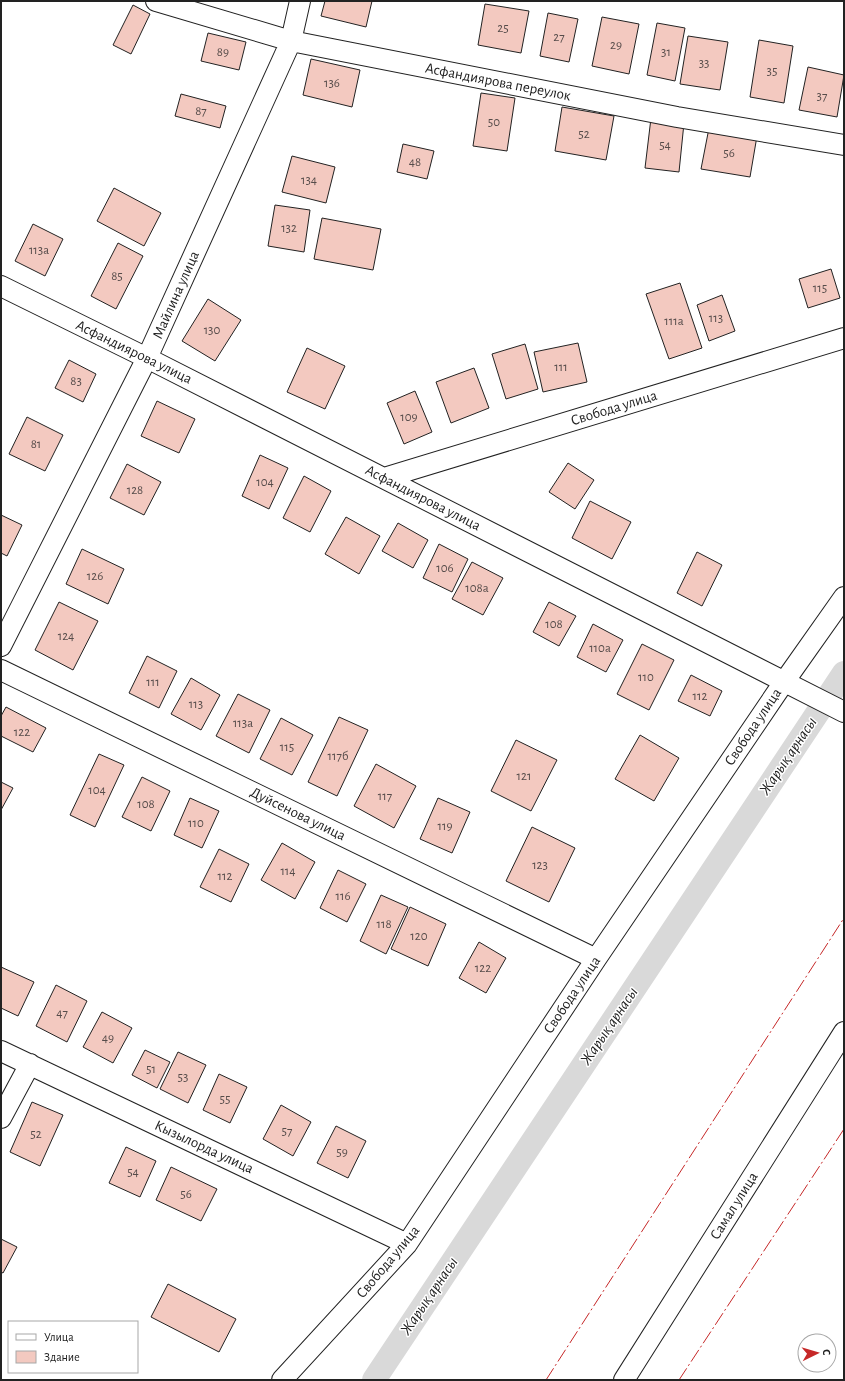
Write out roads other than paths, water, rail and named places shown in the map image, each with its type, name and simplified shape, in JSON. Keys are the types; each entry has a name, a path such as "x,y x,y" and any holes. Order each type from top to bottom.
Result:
{"street":[{"name":"Асфандиярова переулок","path":"156,1 292,41 677,117 844,145"},
{"name":"Майлина улица","path":"1,646 147,358 292,41 300,1"},
{"name":"Асфандиярова улица","path":"1,286 147,358 844,712"},
{"name":"Свобода улица","path":"384,478 844,338"},
{"name":"Свобода улица","path":"282,1380 406,1244 596,959 784,682 844,597"},
{"name":"Дуйсенова улица","path":"1,670 596,959"},
{"name":"Самал улица","path":"624,1380 844,1032"},
{"name":"Кызылорда улица","path":"1,1051 406,1244"},
{"path":"1,1118 30,1064"}],"waterway":[{"name":"Жарық арнасы","path":"374,1380 844,673"}]}
